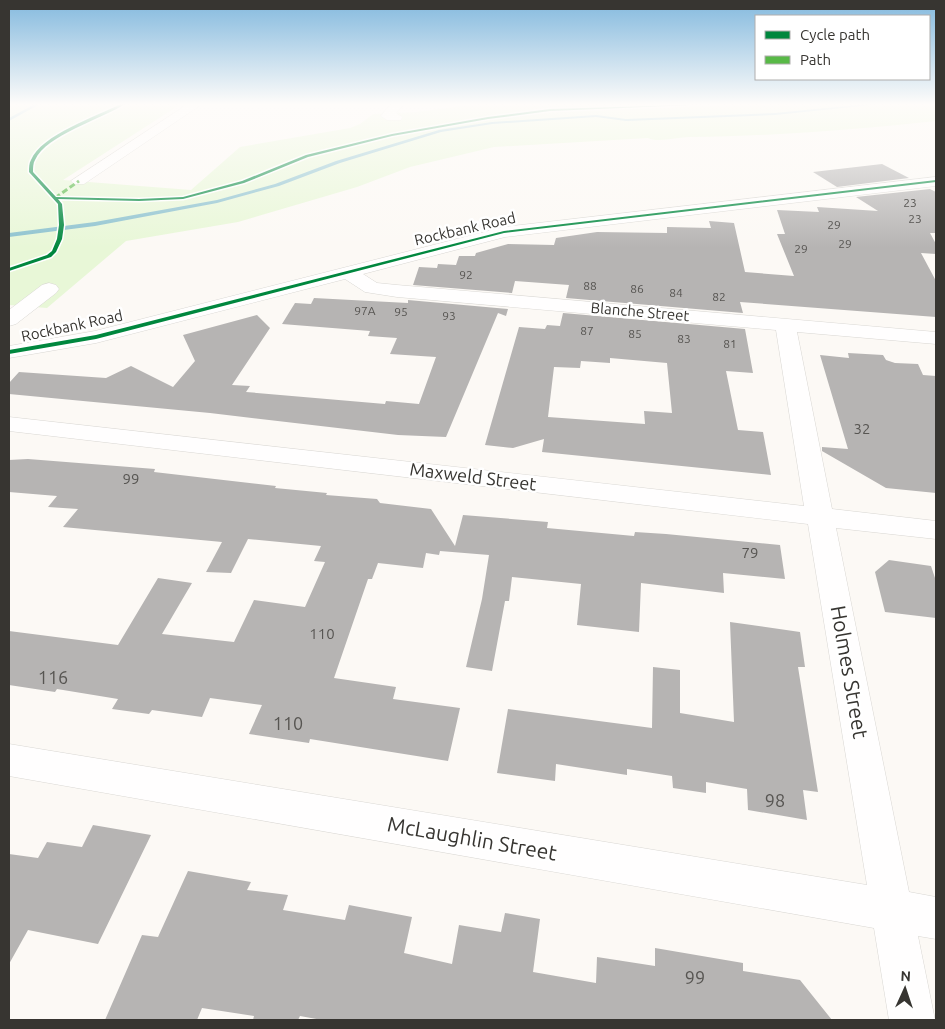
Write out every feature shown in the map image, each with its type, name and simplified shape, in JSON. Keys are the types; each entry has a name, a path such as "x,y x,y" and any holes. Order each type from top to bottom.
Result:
{"street":[{"path":"79,181 123,152"},
{"name":"Rockbank Road","path":"9,352 96,337 504,232 936,181"},
{"name":"Blanche Street","path":"348,272 372,288 397,291 936,338"},
{"path":"9,320 49,289"},
{"name":"Holmes Street","path":"785,325 912,1020"},
{"name":"Rockbank Road","path":"9,358 62,349 96,337"},
{"name":"Maxweld Street","path":"9,424 936,530"},
{"name":"McLaughlin Street","path":"9,760 936,918"}],"green space":[{"path":"9,152 106,152 63,180 191,190 234,152 473,152 410,167 357,187 238,222 126,241 47,308 9,305"}],"building":[{"path":"882,164 909,178 837,187 813,172"},
{"path":"930,189 936,192 936,233 930,233 936,244 936,254 921,253 936,281 936,317 740,302 743,313 566,298 569,285 515,281 512,293 413,285 419,267 437,268 438,264 456,265 459,256 475,256 476,253 508,244 554,245 556,238 597,232 667,233 667,227 711,228 709,221 734,223 745,272 794,276 777,234 785,234 777,210 819,212 817,207 878,211 856,197"},
{"path":"314,298 408,303 408,300 508,309 506,316 498,313 446,437 398,435 210,413 9,394 9,383 19,372 106,378 131,366 173,387 195,361 183,335 257,315 270,328 232,385 250,386 246,392 385,404 386,401 419,404 436,357 390,354 397,338 368,336 370,331 282,324 295,303 311,304"},
{"path":"563,313 745,329 753,373 726,371 738,430 763,432 771,475 542,452 544,439 513,448 485,445 519,327 545,329 547,325 560,326","holes":["610,358 667,363 672,413 644,411 645,424 548,417 554,367 580,368 581,361 610,363"]},
{"path":"848,353 883,355 886,360 895,363 918,364 923,375 936,376 936,493 886,488 822,451 822,447 848,449 820,355 849,358"},
{"path":"28,459 155,469 154,472 276,486 275,488 327,493 326,495 377,499 380,503 431,509 455,546 463,515 548,522 547,528 634,536 635,532 666,534 780,545 785,579 723,573 724,593 641,583 639,632 577,625 581,584 512,577 509,601 505,601 492,671 466,667 482,599 489,555 440,551 439,555 426,553 423,568 378,563 372,579 368,579 334,678 396,687 393,699 460,708 448,761 310,739 309,743 249,734 262,705 210,698 202,717 152,710 149,714 112,709 118,699 57,689 55,692 9,685 9,631 118,645 158,578 192,583 162,634 234,642 254,600 305,607 325,562 314,561 321,546 248,539 231,573 206,572 222,542 63,527 78,509 48,507 57,496 9,492 9,460"},
{"path":"889,560 931,566 936,581 936,618 885,612 875,572"},
{"path":"730,622 800,632 805,667 798,667 818,792 803,790 807,820 748,810 747,789 706,782 706,793 673,788 672,776 627,769 627,775 556,764 555,781 497,773 508,709 652,728 653,667 680,670 680,713 734,722"},
{"path":"93,825 151,835 98,944 28,930 9,964 9,854 38,858 47,842 82,847"},
{"path":"188,871 251,882 247,890 288,895 283,910 345,920 349,905 412,917 404,953 452,964 459,925 501,932 505,913 540,919 533,972 596,983 597,957 655,966 655,948 743,963 743,971 800,980 832,1020 322,1020 300,1016 298,1020 253,1020 254,1016 202,1008 197,1020 105,1020 142,935 158,937"}],"waterway":[{"path":"9,235 95,224 217,201 277,185 371,152"}],"marked path":[{"path":"55,198 79,181"}],"cycle path":[{"path":"9,270 49,256 54,252 61,232 62,217 60,204 31,172 32,161 39,152"},
{"path":"55,198 139,200 183,198 243,182 307,156 323,152"},
{"path":"9,352 96,337 504,232 936,181"}]}
